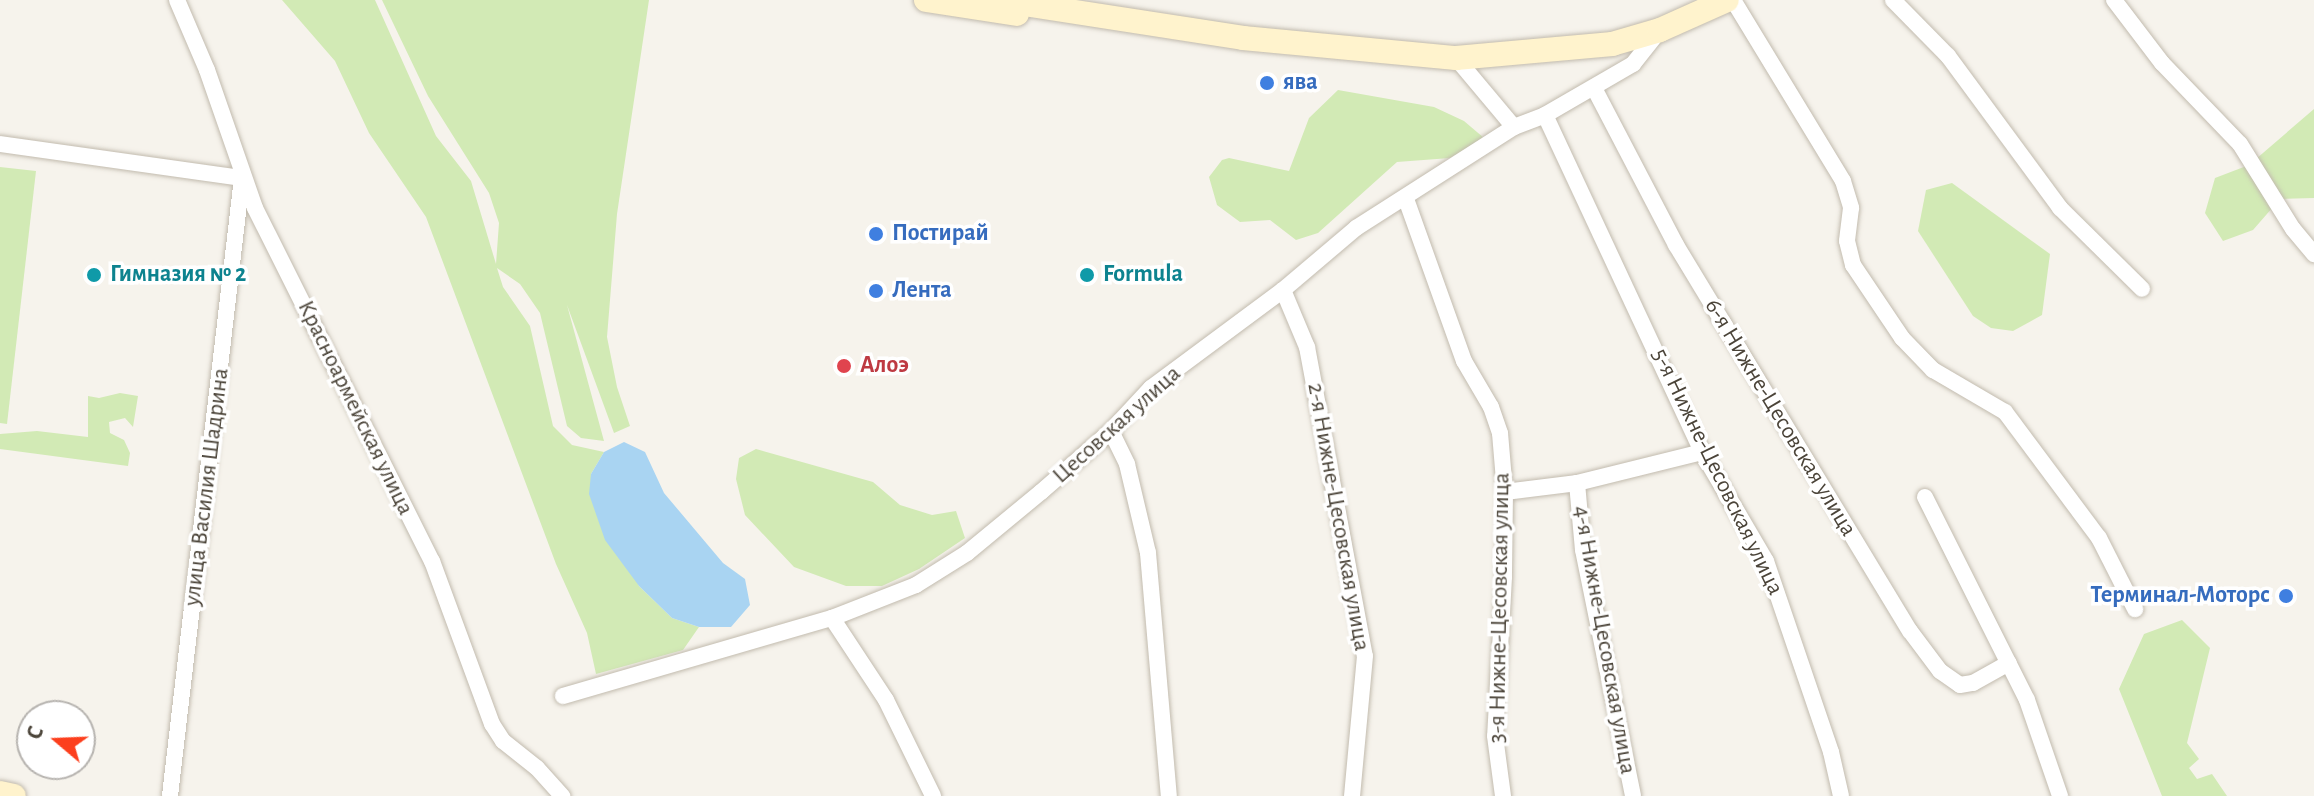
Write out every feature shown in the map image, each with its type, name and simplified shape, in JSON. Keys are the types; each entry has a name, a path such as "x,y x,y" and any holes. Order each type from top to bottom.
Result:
{"main road":[{"path":"926,0 1177,40 1384,66 1414,56"},
{"path":"998,0 1192,32 1456,58 1574,50 1660,30 1700,7 1727,0"},
{"path":"0,793 14,796"}],"street":[{"name":"Красноармейская улица","path":"177,0 207,70 242,178 432,561 492,724 503,741 537,768 562,796"},
{"path":"1733,0 1843,181 1851,208 1847,241 1853,265 1902,338 1933,370 2005,412 2099,538 2135,609"},
{"path":"1893,0 1948,56 2060,208 2142,289"},
{"path":"2114,0 2162,63 2240,144 2293,229 2314,254"},
{"name":"Цесовская улица","path":"563,696 832,618 916,585 967,553 1111,431 1151,388 1283,290 1356,228 1406,199 1514,127 1545,115 1633,64 1660,30"},
{"path":"1456,58 1514,127"},
{"name":"6-я Нижне-Цесовская улица","path":"1594,88 1676,245 1910,631 1945,677 1960,685 1973,683 2009,663"},
{"name":"5-я Нижне-Цесовская улица","path":"1545,115 1702,452 1748,527 1776,586 1831,752 1841,796"},
{"path":"0,144 242,178"},
{"name":"улица Василия Шадрина","path":"170,796 242,178"},
{"name":"3-я Нижне-Цесовская улица","path":"1406,199 1464,361 1497,419 1505,492 1495,736 1503,796"},
{"name":"2-я Нижне-Цесовская улица","path":"1283,290 1307,347 1365,656 1352,796"},
{"path":"1111,431 1127,464 1148,553 1169,796"},
{"path":"1505,492 1577,483 1702,452"},
{"name":"4-я Нижне-Цесовская улица","path":"1577,483 1583,550 1633,796"},
{"path":"1925,497 2027,700 2060,796"},
{"path":"832,618 886,700 933,796"}],"green space":[{"path":"282,0 375,0 436,136 471,181 496,264 499,223 489,193 428,96 382,0 649,0 617,214 607,337 617,387 630,426 614,433 567,305 604,441 581,438 567,426 540,313 520,284 497,268 503,287 530,326 553,426 572,445 604,452 591,474 639,586 672,618 699,627 683,650 596,674 587,633 556,564 426,217 369,133 335,61"},
{"path":"1338,90 1434,107 1464,121 1484,138 1450,158 1397,162 1318,233 1296,240 1270,220 1240,222 1217,205 1209,177 1222,160 1229,158 1289,171 1309,118"},
{"path":"2314,109 2314,198 2280,199 2253,230 2223,241 2205,213 2215,178 2249,165"},
{"path":"0,167 36,171 7,424 0,423"},
{"path":"1952,183 2050,254 2042,315 2013,331 1991,328 1973,316 1918,231 1926,190"},
{"path":"120,393 138,396 133,427 125,418 109,422 110,433 124,440 130,453 128,466 0,449 0,434 37,431 88,437 88,396 99,398"},
{"path":"756,449 873,482 900,505 932,515 956,511 965,538 919,569 882,586 846,586 794,567 745,515 736,479 739,458"},
{"path":"2182,620 2210,648 2187,743 2199,759 2189,768 2197,779 2212,774 2227,796 2162,796 2119,689 2144,634"}],"water":[{"path":"624,442 645,452 664,493 723,563 745,579 750,605 731,627 699,627 672,618 639,586 605,540 589,494 591,474 604,452"}],"place":[{"name":"ява","path":"1267,83"},
{"name":"Постирай","path":"876,234"},
{"name":"Гимназия № 2","path":"94,275"},
{"name":"Formula","path":"1087,275"},
{"name":"Лента","path":"876,291"},
{"name":"Алоэ","path":"844,366"},
{"name":"Терминал-Моторс","path":"2286,596"}]}
